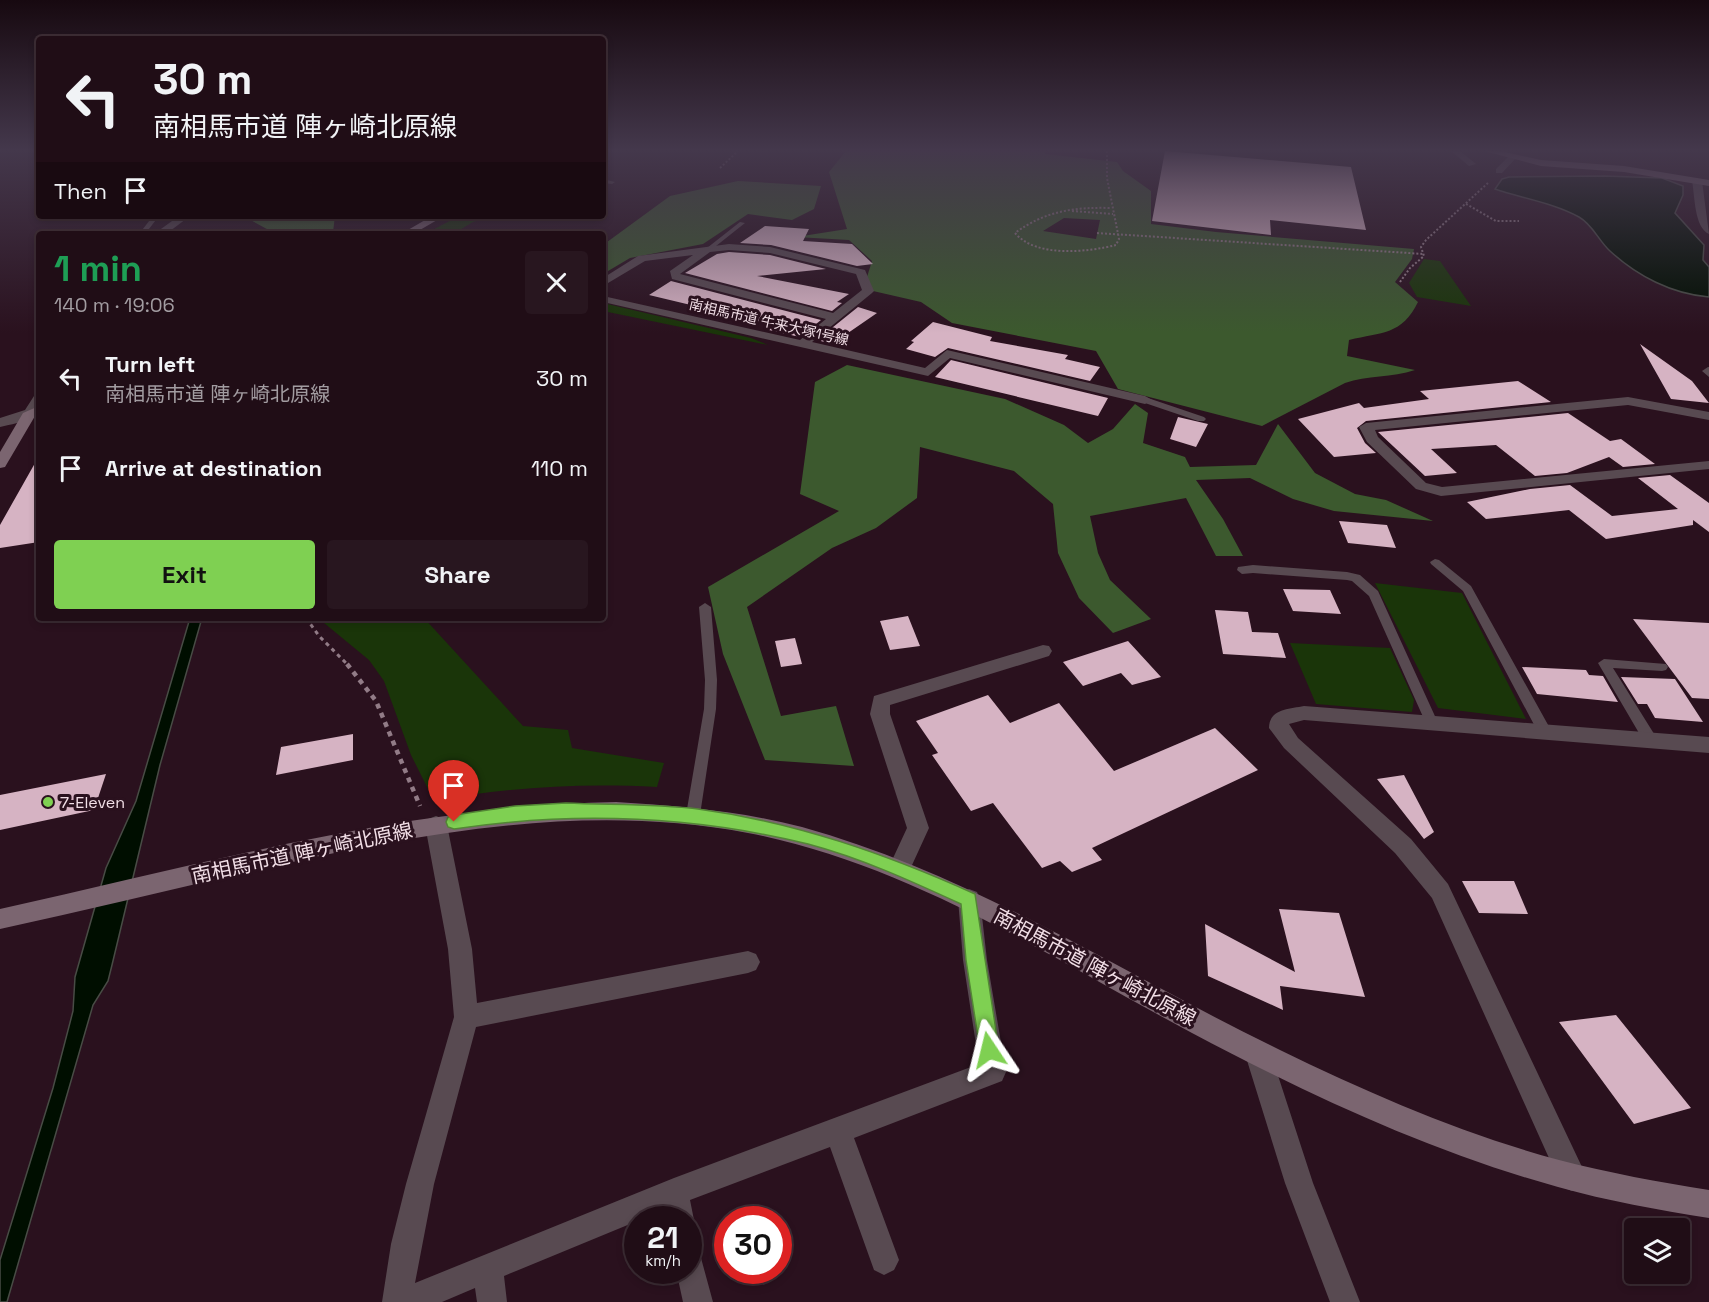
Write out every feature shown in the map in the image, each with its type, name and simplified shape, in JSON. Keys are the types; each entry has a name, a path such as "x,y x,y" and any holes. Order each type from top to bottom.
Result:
{"street":[{"path":"1702,212 1709,231"},
{"path":"163,231 180,219"},
{"path":"411,231 433,219"},
{"path":"606,281 642,258 729,247 770,250 861,272 868,291 801,345"},
{"path":"709,249 674,273 676,277 834,317"},
{"name":"南相馬市道 牛来大塚1号線","path":"606,300 928,372 947,354 1145,400"},
{"path":"1709,416 1628,401 1366,427 1372,439 1421,486 1441,492 1709,465"},
{"path":"0,423 35,411"},
{"path":"0,464 35,411"},
{"path":"899,869 918,828 880,714 881,700 1043,651"},
{"path":"1572,1177 1440,891 1403,846 1291,743 1279,728 1280,721 1284,717 1304,713 1709,746"},
{"name":"南相馬市道 陣ヶ崎北原線","path":"0,919 301,851 436,825 515,813 566,810 693,816 808,838 899,869 969,899 1258,1054 1413,1125 1572,1177 1670,1199 1709,1204"},
{"path":"397,1302 406,1244 420,1184 466,1017 460,949 436,825"},
{"path":"405,1302 674,1192 993,1072 975,960 969,899"},
{"path":"466,1017 748,962"},
{"path":"1258,1054 1295,1172 1345,1302"},
{"path":"838,1131 884,1260"},
{"path":"674,1192 677,1206"},
{"path":"488,1269 492,1302"},
{"path":"694,1284 698,1302"}],"lane":[{"path":"144,231 154,219"},
{"path":"709,249 742,223"},
{"path":"1145,400 1201,418"},
{"path":"1435,562 1467,589 1545,732"},
{"path":"1242,570 1356,578 1374,594 1433,725"},
{"path":"693,816 710,709 711,680 705,607"},
{"path":"1651,741 1604,663 1662,667"}],"path":[{"path":"1057,212 1031,220 1015,234 1016,238 1027,244 1046,248 1096,250 1116,245 1119,239 1113,214 1084,212"},
{"path":"1424,254 1421,246 1458,212"},
{"path":"1481,212 1496,220 1519,221"},
{"path":"1097,233 1424,254"},
{"path":"1400,282 1424,254"},
{"path":"309,621 368,688 380,706 420,805 436,825"}],"green space":[{"path":"648,212 808,212 792,220 748,214 703,244 630,258 606,272 606,243"},
{"path":"842,212 1151,212 1151,224 1216,232 1414,249 1412,259 1395,282 1418,302 1412,313 1405,321 1390,330 1349,340 1347,356 1415,370 1345,383 1262,426 1118,389 1096,351 952,323 921,302 873,291 867,277 872,261 849,240 796,237 847,229","holes":["1064,218 1100,220 1096,239 1043,231"]},
{"path":"248,219 335,219 333,231 270,231"},
{"path":"453,219 484,219 458,231 431,231"},
{"path":"1424,259 1440,261 1471,306 1417,297 1409,283"},
{"path":"606,304 751,338 768,345 606,312"},
{"path":"847,365 1005,399 1064,425 1088,443 1113,429 1135,404 1148,413 1143,443 1185,457 1190,467 1256,465 1278,424 1315,473 1355,494 1386,500 1433,521 1334,511 1293,499 1250,478 1196,480 1223,519 1243,556 1216,556 1186,498 1090,516 1098,553 1110,580 1151,619 1113,633 1079,598 1058,553 1053,504 1014,471 920,447 917,498 876,528 832,548 747,607 781,716 836,706 854,766 765,760 723,654 708,587 839,511 800,494 815,382"},
{"path":"1375,583 1462,593 1526,719 1438,708"},
{"path":"322,621 427,621 523,726 568,730 572,748 664,763 657,787 545,787 490,792 434,801 411,755 384,681 369,660"},
{"path":"1290,643 1390,648 1414,700 1412,712 1316,704"}],"shaded area":[{"path":"1569,212 1676,212 1704,245 1703,260 1709,267 1709,297 1669,288 1643,276 1610,251 1588,224"},
{"path":"189,621 201,621 160,765 108,981 93,1005 7,1302 0,1302 0,1260 53,1088 73,1011 75,977 106,868 136,801"}],"building":[{"path":"1154,212 1362,212 1366,230 1270,220 1271,235 1152,221"},
{"path":"765,226 809,229 803,241 852,244 873,264 857,266 771,245 740,243"},
{"path":"729,252 770,255 826,269 757,276 849,294 837,302 842,303 832,311 685,273 717,254"},
{"path":"671,281 821,320 800,337 769,330 775,325 649,295"},
{"path":"858,307 877,313 832,344 817,340"},
{"path":"933,322 992,337 990,341 1068,355 1065,359 1100,367 1090,381 948,348 935,357 906,349 914,342 911,341"},
{"path":"1640,344 1692,381 1709,403 1671,399"},
{"path":"951,360 1108,398 1098,416 935,377"},
{"path":"1518,381 1551,402 1366,421 1357,428 1365,443 1376,453 1334,457 1298,419 1359,403 1364,408 1429,399 1420,391"},
{"path":"1568,413 1610,441 1621,439 1655,464 1623,467 1609,457 1567,473 1535,476 1496,445 1431,449 1457,473 1425,476 1378,432"},
{"path":"1178,417 1208,424 1196,447 1170,439"},
{"path":"36,461 36,542 0,548 0,525"},
{"path":"1670,475 1709,503 1709,532 1693,520 1693,525 1606,539 1569,510 1486,519 1467,502 1530,489 1570,485 1612,516 1678,509 1638,478"},
{"path":"1339,521 1387,525 1396,548 1348,543"},
{"path":"1283,589 1330,590 1341,614 1293,611"},
{"path":"1215,610 1248,612 1252,632 1278,633 1286,658 1223,654"},
{"path":"908,616 920,646 890,650 880,621"},
{"path":"1633,619 1709,623 1709,699 1692,698"},
{"path":"795,638 802,664 781,667 775,641"},
{"path":"1128,641 1161,677 1132,685 1121,673 1083,686 1063,662"},
{"path":"1522,667 1586,670 1589,675 1603,676 1618,702 1537,694"},
{"path":"1621,677 1675,679 1703,722 1655,718 1647,704 1638,704"},
{"path":"988,695 1010,723 1059,703 1114,771 1215,728 1258,770 1092,848 1102,860 1072,872 1060,861 1042,868 993,803 971,811 932,755 938,753 916,721"},
{"path":"353,734 353,760 276,775 281,747"},
{"name":"7-Eleven","path":"106,774 94,810 0,830 0,795"},
{"path":"1404,775 1434,832 1424,839 1377,779"},
{"path":"1462,881 1514,881 1528,914 1479,913"},
{"path":"1279,909 1339,913 1365,997 1280,986 1283,1010 1208,976 1205,924 1295,972"},
{"path":"1616,1015 1691,1108 1634,1124 1559,1022"}],"place":[{"name":"7-Eleven","path":"48,802"}],"route":[{"path":"454,822 515,813 566,810 697,816 751,825 835,845 915,875 969,899 975,960 989,1050"}]}
